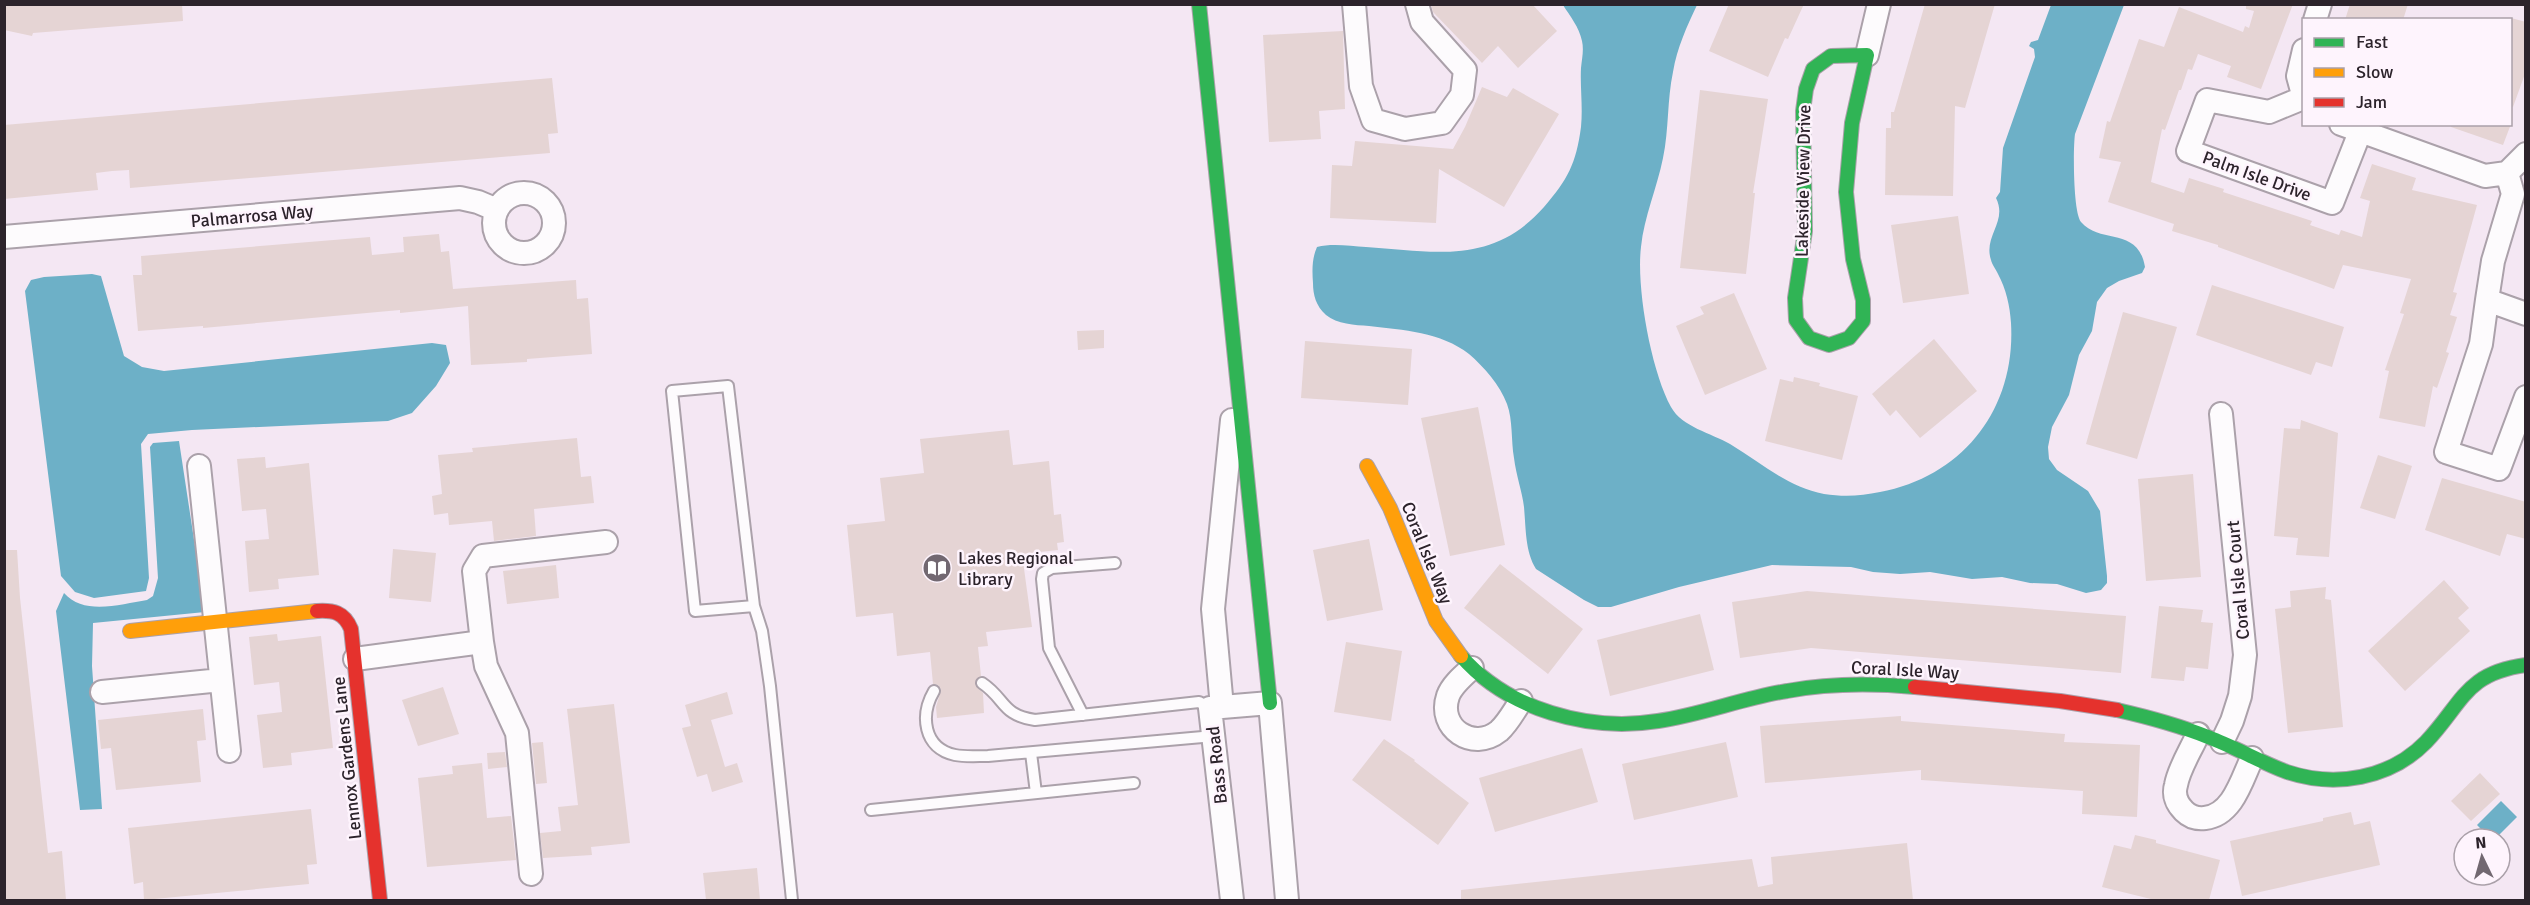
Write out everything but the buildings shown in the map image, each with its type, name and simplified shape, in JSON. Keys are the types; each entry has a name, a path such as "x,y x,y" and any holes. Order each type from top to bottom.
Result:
{"street":[{"path":"1199,4 1238,368 1287,900"},
{"path":"1354,4 1361,86 1373,120 1405,129 1442,123 1462,95 1464,70 1422,22 1417,4"},
{"name":"Lakeside View Drive","path":"1867,55 1832,56 1813,69 1806,89 1803,111 1805,231 1795,298 1796,320 1809,338 1829,345 1850,338 1863,321 1863,300 1853,259 1846,192 1852,123 1879,4"},
{"name":"Palm Isle Drive","path":"2302,59 2298,76 2302,94"},
{"name":"Palm Isle Drive","path":"2302,98 2269,112 2248,110 2207,99 2188,151 2332,203 2350,128 2485,176 2507,173"},
{"path":"2526,154 2507,173 2513,194 2493,261 2481,344 2446,452 2499,469 2526,397"},
{"name":"Palmarrosa Way","path":"4,237 460,198 478,202 496,210"},
{"path":"2487,300 2526,314"},
{"path":"1216,707 1213,609 1238,368"},
{"name":"Coral Isle Court","path":"2221,414 2245,655 2240,696 2222,742"},
{"path":"199,466 229,751"},
{"name":"Coral Isle Way","path":"1367,466 1392,514 1426,604 1451,644 1472,668 1499,689 1521,701 1565,716 1609,724 1631,724 1674,718 1786,691 1831,685 1875,684 2092,705 2222,742 2288,773 2311,778 2355,779 2397,765 2415,753 2431,737 2460,696 2478,680 2493,671 2526,665"},
{"path":"531,874 517,733 486,666 474,571 483,556 606,542"},
{"name":"Lennox Gardens Lane","path":"214,621 331,610 344,613 349,620 380,900"},
{"path":"130,631 214,621"},
{"path":"355,658 482,642"},
{"path":"1472,668 1454,687 1447,703 1449,721 1458,735 1471,738 1487,737 1498,732 1521,701"},
{"path":"102,692 220,680"},
{"name":"Bass Road","path":"1232,900 1214,736 1216,707 1270,703"},
{"path":"2198,734 2175,786 2175,796 2179,806 2195,818 2215,816 2227,807 2252,758"}],"lane":[{"path":"754,606 695,611 672,391 728,386 754,606 762,631 768,675 792,900"},
{"path":"1083,715 1049,648 1043,573 1052,568 1114,563"},
{"path":"982,683 1011,713 1021,718 1035,720 1199,702 1216,707"},
{"path":"934,692 927,704 925,723 932,741 942,750 954,755 1031,753 1214,736"},
{"path":"1031,753 1036,793"},
{"path":"871,810 1134,783"}],"water":[{"path":"1563,5 1697,5 1675,63 1663,158 1641,247 1643,306 1657,372 1671,407 1689,425 1730,444 1775,474 1798,486 1824,494 1845,496 1880,492 1910,484 1937,471 1960,454 1979,433 1994,410 2004,383 2010,354 2011,323 2009,304 1989,251 1998,222 1999,207 1996,198 2000,192 2003,148 2035,57 2034,49 2029,46 2031,42 2038,40 2051,5 2124,5 2075,134 2076,206 2081,222 2089,229 2127,241 2135,246 2141,254 2145,267 2142,273 2107,288 2097,302 2092,331 2079,355 2069,395 2052,427 2048,447 2049,459 2057,470 2088,491 2100,511 2107,576 2107,583 2101,590 2086,593 2057,584 2030,583 2002,577 1972,579 1930,572 1900,574 1873,572 1851,567 1772,565 1679,587 1611,607 1598,607 1536,569 1528,547 1509,410 1496,383 1469,354 1446,341 1421,333 1346,324 1330,318 1323,312 1316,300 1313,269 1317,247 1323,246 1341,245 1439,252 1462,251 1483,246 1504,238 1525,226 1544,207 1570,170 1581,127 1583,44 1577,26"},
{"path":"92,274 101,276 124,356 142,367 164,371 432,343 446,345 450,363 436,386 412,413 388,421 148,434 141,444 149,578 146,591 94,598 75,592 61,576 25,291 31,280"},
{"path":"179,441 205,612 93,623 92,666 102,809 80,810 56,611 64,593 72,600 82,604 103,607 147,600 153,596 158,578 150,447 153,443"},
{"path":"2501,801 2517,817 2507,827 2479,827 2477,825"}],"traffic: fast":[{"path":"1199,4 1270,703"},
{"path":"1867,55 1852,123 1846,192 1853,259 1863,300 1863,321 1849,338 1829,345 1809,338 1796,320 1795,298 1805,231 1803,111 1806,89 1813,69 1831,56 1867,55"},
{"path":"1461,656 1480,675 1526,703 1578,720 1605,723 1632,724 1658,721 1771,694 1819,686 1867,684 1915,687"},
{"path":"2117,710 2197,733 2287,772 2305,777 2343,779 2361,777 2396,765 2426,742 2477,683 2506,669 2526,665"}],"traffic: slow":[{"path":"1367,466 1390,508 1436,621 1461,656"},
{"path":"130,631 317,611"}],"traffic: jam":[{"path":"317,611 337,613 345,619 351,629 380,900"},
{"path":"1915,687 2060,701 2117,710"}],"place":[{"name":"Lakes Regional Library","path":"937,568"}]}
